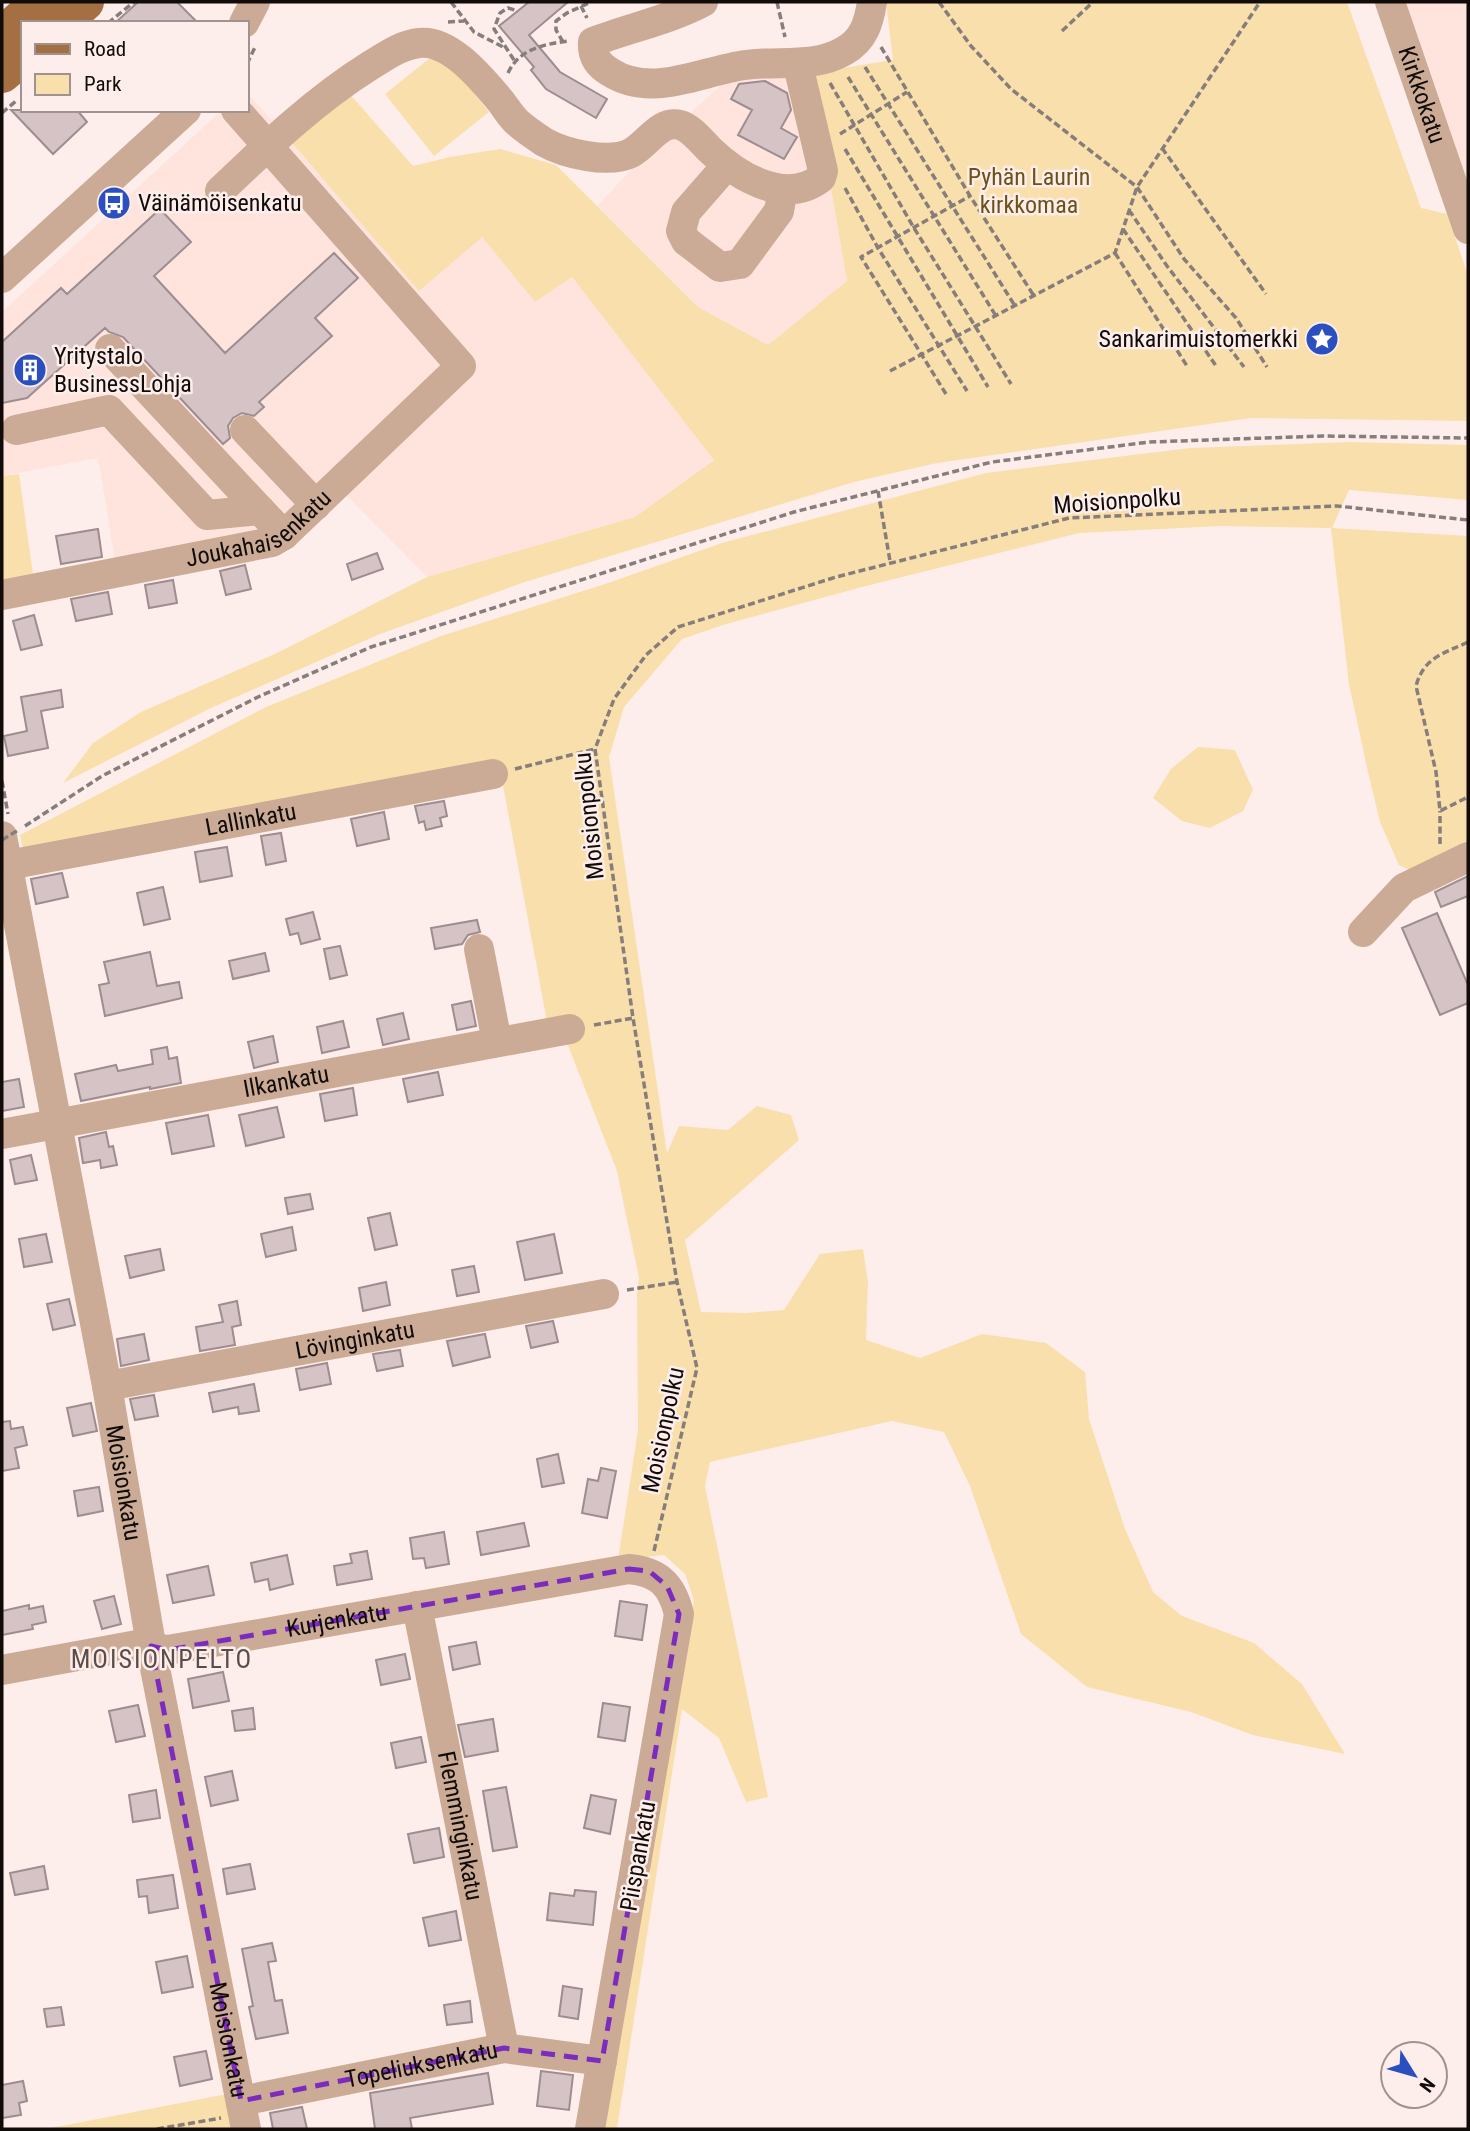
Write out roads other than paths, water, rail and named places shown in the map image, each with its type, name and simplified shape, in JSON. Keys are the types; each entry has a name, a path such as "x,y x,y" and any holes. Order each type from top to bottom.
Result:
{"main road":[{"path":"2,36 40,2"},
{"path":"63,21 85,2"},
{"path":"2,74 21,58"}],"street":[{"path":"245,21 255,2"},
{"path":"703,2 682,12 593,42 594,57 607,70 623,80 649,84 681,81 741,65 770,62 798,65 826,59 845,51 859,39 870,13"},
{"name":"Kirkkokatu","path":"1390,2 1468,229"},
{"path":"220,191 267,147 353,76 397,50 421,43 435,44 447,49 498,97 517,122 546,143 570,153 598,158 630,153 665,125 681,125 695,134 727,165 748,179 783,189 800,190 821,178 823,171 798,65"},
{"path":"2,278 184,112"},
{"path":"238,112 267,147"},
{"name":"Joukahaisenkatu","path":"2,595 261,546 284,536 461,366 267,147"},
{"path":"727,165 687,212 681,231 685,241 720,267 740,264 779,211 783,189"},
{"path":"110,349 284,536"},
{"path":"16,430 109,410 207,514 260,510"},
{"path":"245,430 316,505"},
{"name":"Lallinkatu","path":"8,842 493,774"},
{"name":"Moisionkatu","path":"8,842 57,1124 107,1386 151,1646 243,2115"},
{"path":"1363,932 1404,888 1455,862"},
{"path":"479,949 497,1042"},
{"name":"Ilkankatu","path":"2,1134 570,1030"},
{"name":"Lövinginkatu","path":"107,1386 604,1294"},
{"name":"Kurjenkatu","path":"2,1670 137,1645 168,1650 629,1569 658,1579"},
{"name":"Piispankatu","path":"590,2129 679,1614 675,1597 658,1579"},
{"name":"Flemminginkatu","path":"417,1606 503,2048"},
{"name":"Topeliuksenkatu","path":"243,2115 503,2048 602,2061"}],"place":[{"name":"Väinämöisenkatu","path":"114,203"},
{"name":"Sankarimuistomerkki","path":"1322,339"},
{"name":"Yritystalo BusinessLohja","path":"30,370"}],"district":[{"name":"MOISIONPELTO","path":"162,1659"}],"park label":[{"name":"Pyhän Laurin kirkkomaa","path":"1029,191"}]}
